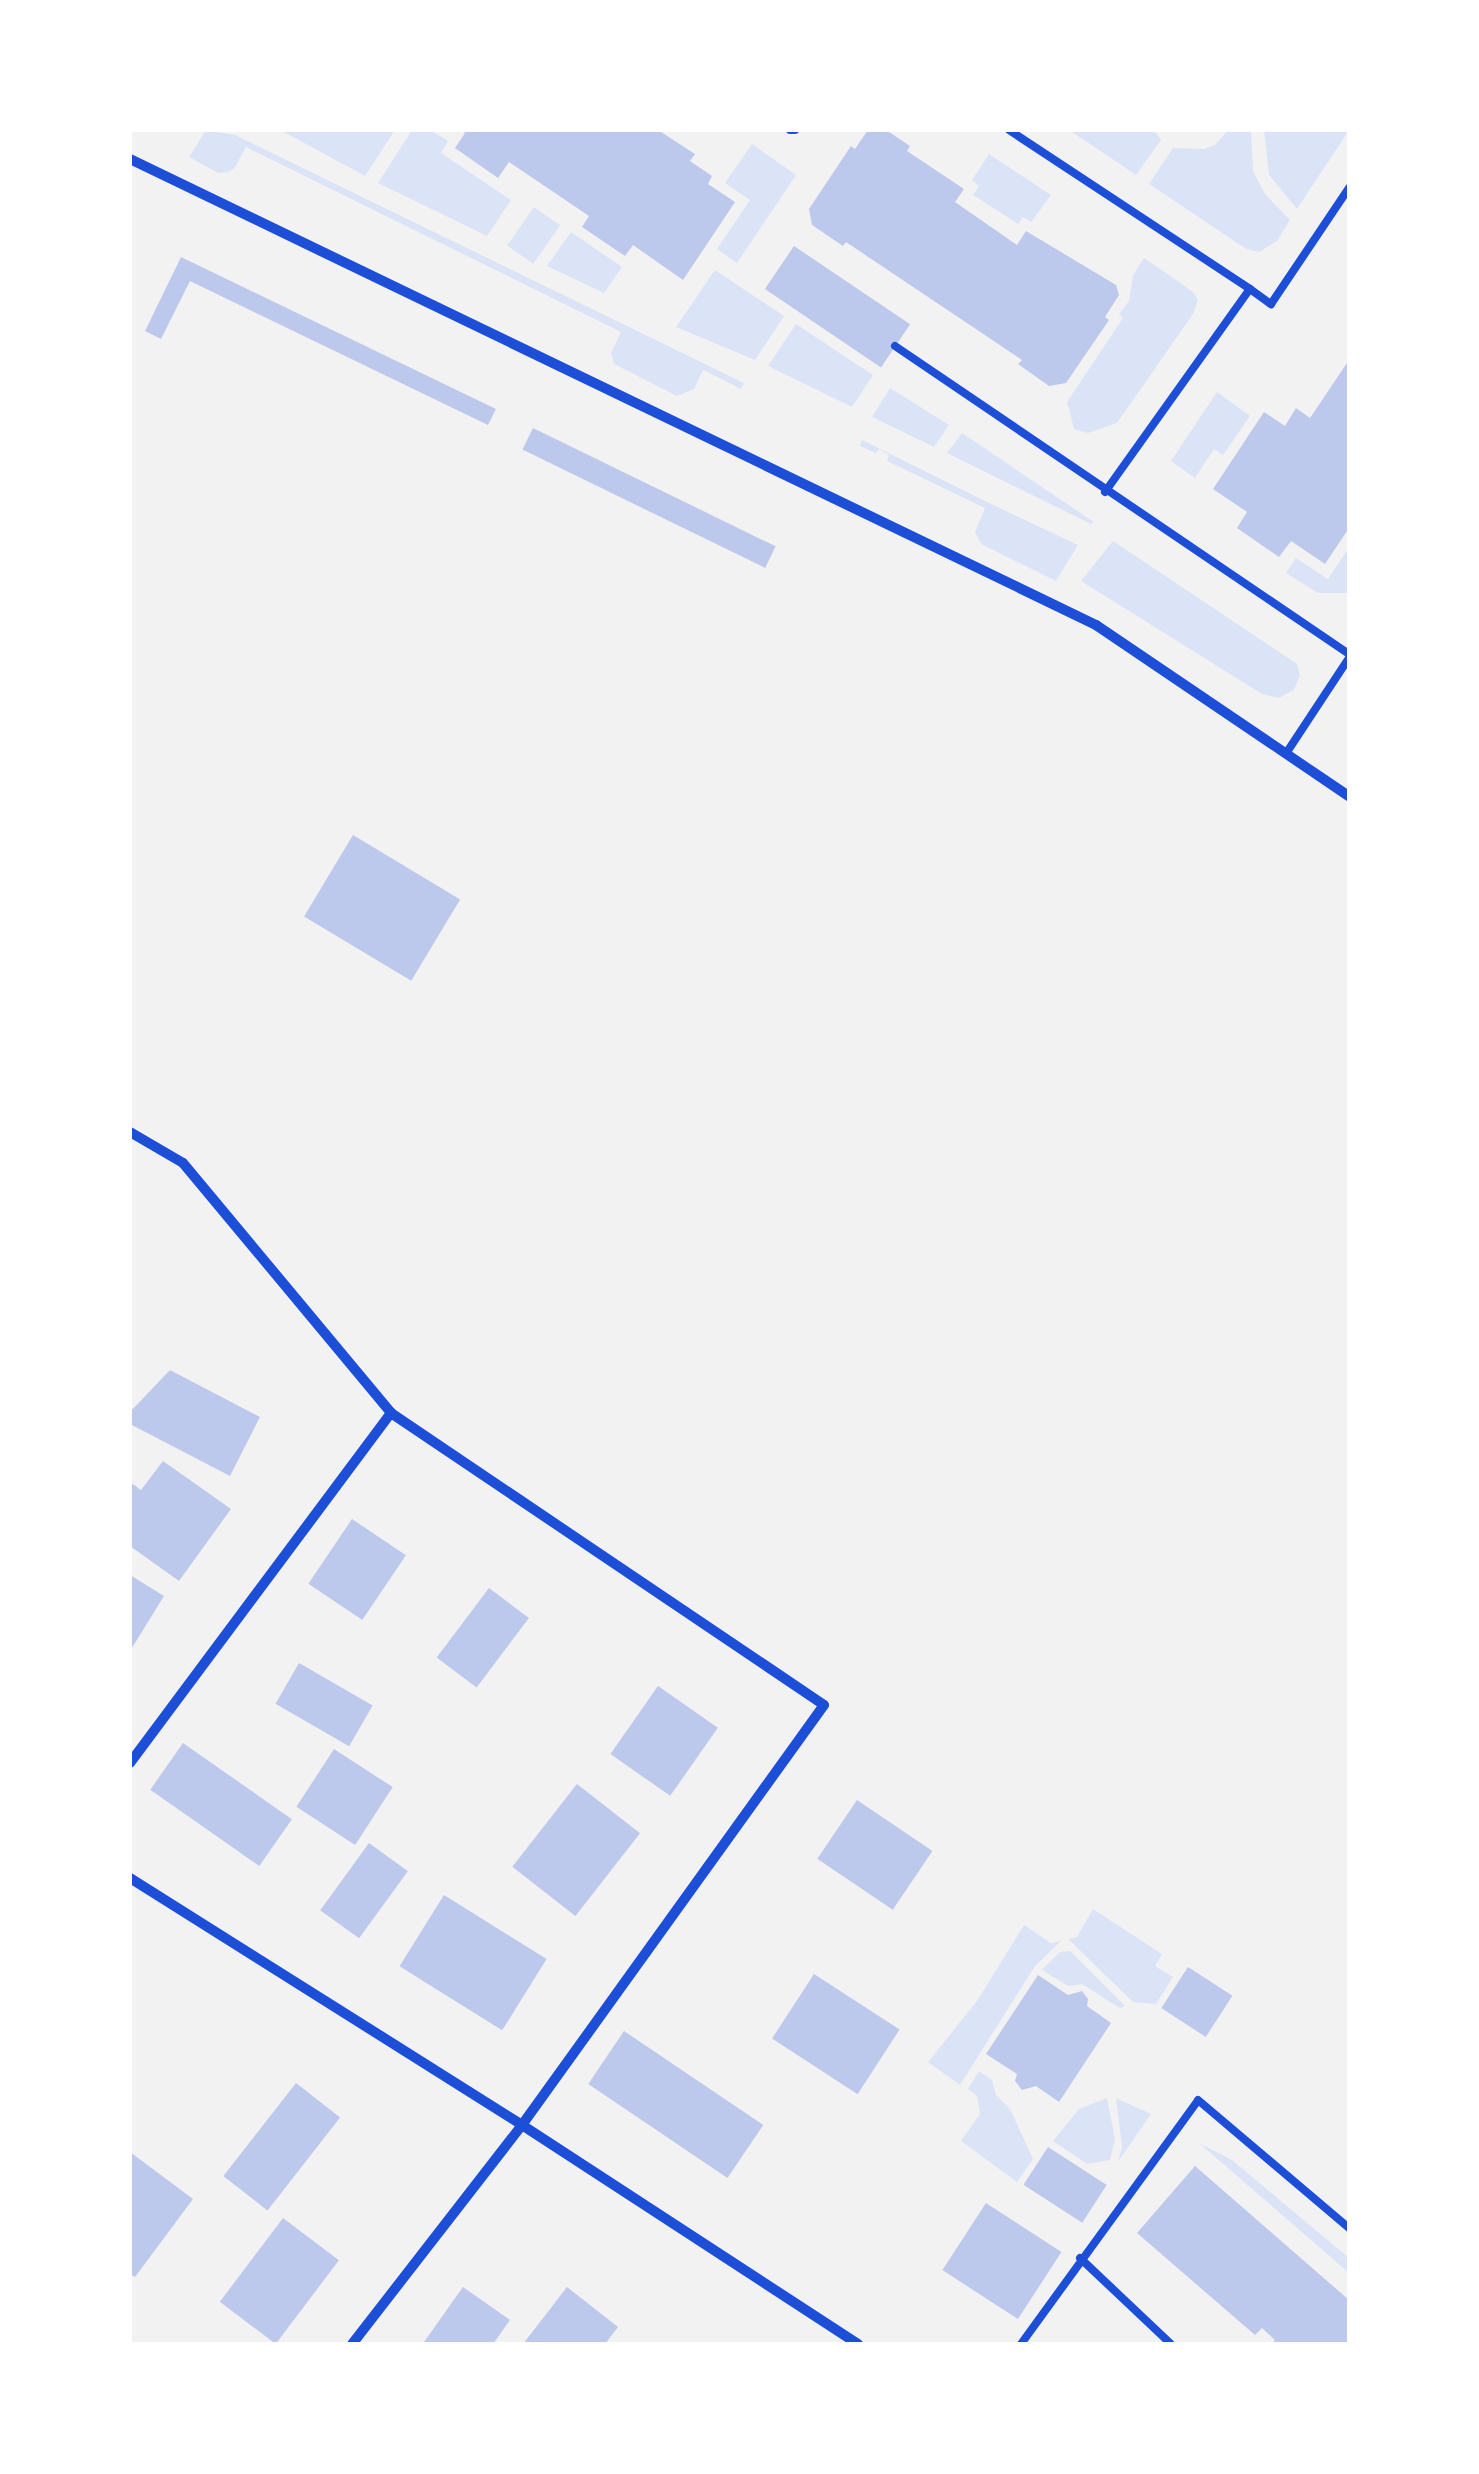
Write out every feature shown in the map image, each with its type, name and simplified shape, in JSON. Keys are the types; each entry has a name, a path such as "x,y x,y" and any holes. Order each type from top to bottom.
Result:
{"street":[{"path":"130,158 1096,625 1349,796"},
{"path":"130,1132 182,1163 391,1414 824,1705 522,2125 352,2344"},
{"path":"130,1764 391,1414"},
{"path":"130,1878 522,2125 858,2344"}],"lane":[{"path":"1009,130 1271,304 1349,188"},
{"path":"1105,492 1250,289"},
{"path":"895,346 1349,656 1288,752"},
{"path":"1021,2344 1198,2100 1349,2228"},
{"path":"1080,2258 1172,2344"}],"shaded area":[{"path":"206,130 235,135 744,383 741,389 703,370 694,389 677,396 614,364 611,353 621,332 246,147 234,169 227,172 218,173 189,157"},
{"path":"280,130 395,130 365,176"},
{"path":"412,130 430,130 448,141 441,153 511,200 487,236 378,183"},
{"path":"1069,130 1154,130 1161,140 1136,175"},
{"path":"1228,130 1251,130 1253,171 1265,194 1290,220 1277,241 1259,252 1246,249 1149,184 1173,148 1204,149 1215,145"},
{"path":"1264,130 1349,130 1297,209 1269,175"},
{"path":"752,144 796,175 737,263 717,249 750,200 725,183"},
{"path":"989,154 1051,195 1031,222 1023,217 1018,224 973,195 979,186 972,180"},
{"path":"534,207 560,225 533,264 507,246"},
{"path":"571,232 622,267 604,293 547,266"},
{"path":"1144,258 1192,291 1198,300 1193,314 1117,423 1088,433 1074,429 1067,402 1123,318 1119,314 1129,301 1133,275"},
{"path":"715,270 784,316 755,360 676,327"},
{"path":"796,324 873,375 852,407 768,366"},
{"path":"890,388 949,425 934,447 872,417"},
{"path":"1217,392 1250,416 1223,455 1214,449 1195,478 1171,461"},
{"path":"962,433 1094,522 1091,524 947,453"},
{"path":"862,440 1078,545 1056,581 981,544 975,532 985,508 887,461 889,455 879,449 876,453 860,446"},
{"path":"1113,541 1297,664 1300,675 1294,690 1279,698 1262,694 1081,581"},
{"path":"1349,547 1349,593 1318,593 1286,573 1296,558 1328,579"},
{"path":"1093,1909 1162,1954 1155,1966 1173,1977 1156,2004 1133,2002 1068,1939 1077,1937"},
{"path":"1024,1925 1051,1943 1061,1941 1035,1966 960,2085 928,2062 977,2001"},
{"path":"1070,1951 1125,2006 1120,2008 1082,1984 1068,1986 1042,1970 1060,1952"},
{"path":"979,2071 992,2080 996,2095 1010,2109 1033,2159 1017,2182 961,2141 980,2114 977,2096 968,2089"},
{"path":"1107,2098 1115,2139 1110,2160 1087,2164 1053,2141 1079,2109"},
{"path":"1116,2098 1151,2114 1118,2162 1122,2147"},
{"path":"1199,2143 1232,2160 1349,2258 1349,2273"}],"building":[{"path":"461,130 658,130 695,154 690,161 712,176 708,184 735,202 683,280 633,245 625,256 582,227 589,216 509,162 498,178 455,148 465,133"},
{"path":"868,130 886,130 910,146 907,151 964,189 955,202 1017,245 1026,231 1116,285 1119,295 1105,317 1109,320 1066,383 1049,386 1018,364 1022,360 846,242 843,246 812,225 809,209 851,146 855,149"},
{"path":"794,246 910,324 881,367 765,289"},
{"path":"181,257 496,409 488,425 190,281 161,339 145,331"},
{"path":"1349,360 1349,528 1325,564 1291,541 1279,557 1237,528 1247,512 1213,489 1264,412 1285,426 1296,408 1310,418"},
{"path":"533,428 776,546 765,568 522,450"},
{"path":"353,835 460,899 411,981 304,916"},
{"path":"170,1370 260,1417 230,1476 130,1424 130,1412"},
{"path":"163,1461 231,1509 179,1581 130,1546 130,1482 141,1490"},
{"path":"352,1519 406,1555 362,1620 308,1584"},
{"path":"130,1575 164,1596 130,1651"},
{"path":"489,1588 529,1618 477,1688 437,1657"},
{"path":"299,1663 373,1706 349,1746 276,1704"},
{"path":"658,1686 718,1728 670,1796 610,1754"},
{"path":"183,1743 292,1819 259,1866 150,1790"},
{"path":"334,1749 393,1787 355,1845 296,1807"},
{"path":"577,1784 640,1833 575,1916 512,1867"},
{"path":"857,1800 932,1851 893,1910 817,1859"},
{"path":"369,1843 408,1871 359,1938 320,1910"},
{"path":"444,1895 547,1959 502,2030 399,1966"},
{"path":"1188,1967 1232,1996 1206,2037 1161,2008"},
{"path":"814,1974 900,2030 858,2094 772,2039"},
{"path":"1038,1975 1068,1995 1082,1991 1088,1999 1087,2006 1111,2023 1059,2102 1036,2086 1022,2090 1015,2081 1017,2074 986,2054"},
{"path":"624,2031 763,2125 727,2178 588,2084"},
{"path":"296,2083 340,2117 267,2210 223,2176"},
{"path":"1048,2147 1107,2185 1082,2223 1023,2185"},
{"path":"130,2152 193,2199 135,2277 130,2274"},
{"path":"1195,2166 1349,2300 1349,2344 1272,2344 1275,2340 1262,2328 1255,2335 1137,2233"},
{"path":"986,2203 1061,2252 1018,2319 942,2270"},
{"path":"283,2218 339,2260 276,2344 220,2302"},
{"path":"463,2287 510,2320 493,2344 424,2342"},
{"path":"567,2287 618,2327 605,2344 523,2344"}]}
